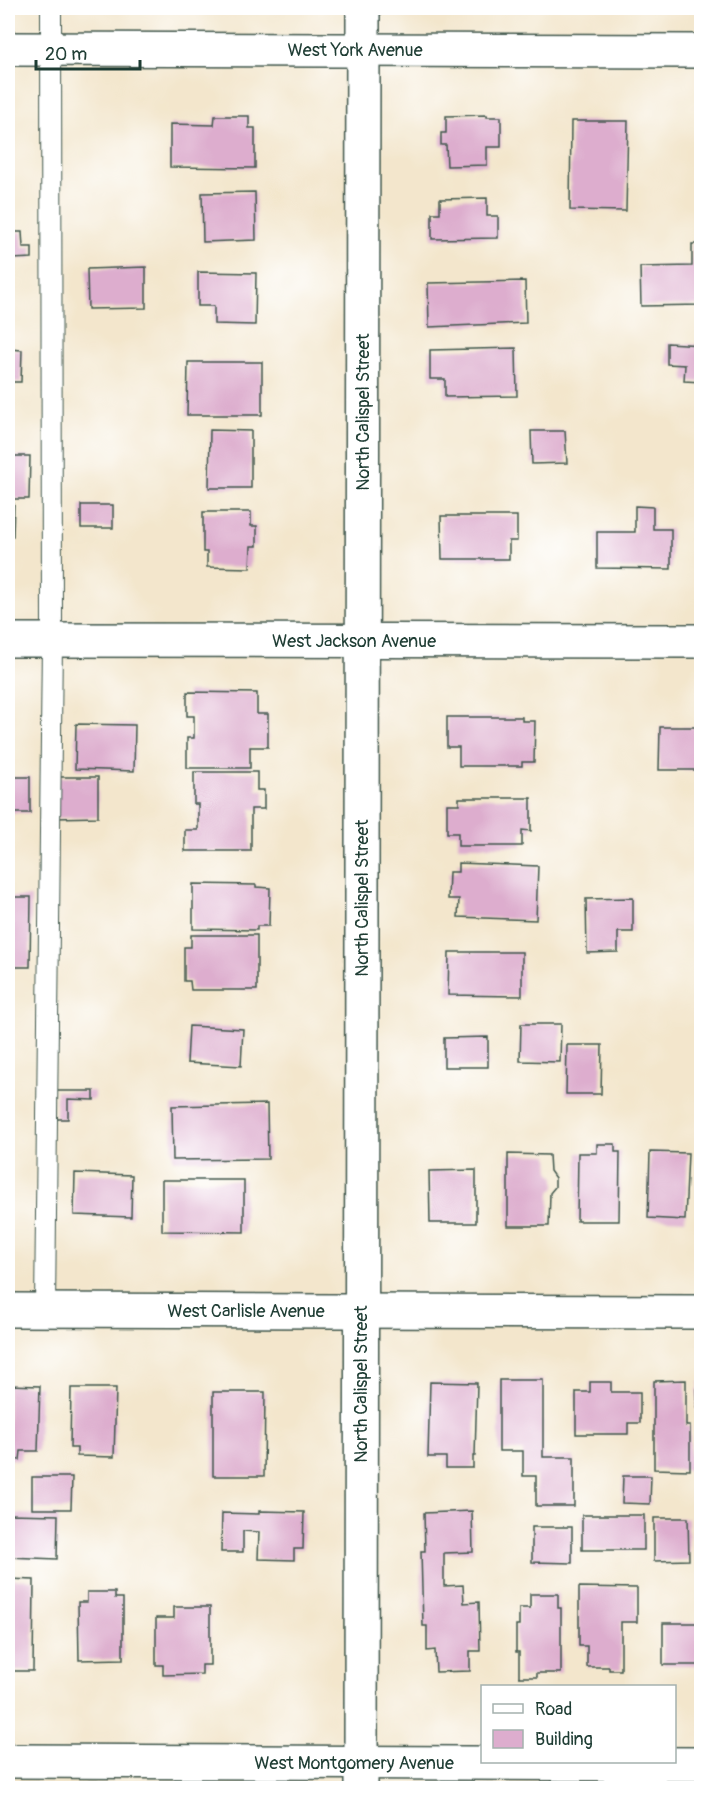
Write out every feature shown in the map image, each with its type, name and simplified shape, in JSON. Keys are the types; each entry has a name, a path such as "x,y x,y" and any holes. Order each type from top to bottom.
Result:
{"street":[{"name":"North Calispel Street","path":"361,1776 363,8"},
{"name":"West York Avenue","path":"8,49 702,51"},
{"name":"West Jackson Avenue","path":"8,640 702,641"},
{"name":"West Carlisle Avenue","path":"8,1310 702,1312"},
{"name":"West Montgomery Avenue","path":"8,1761 361,1776 702,1764"}],"lane":[{"path":"45,1310 52,640 51,8"}],"building":[{"path":"487,115 487,117 501,117 501,147 487,147 487,165 447,166 446,145 441,145 441,133 446,133 446,116"},
{"path":"215,116 249,116 249,128 255,128 255,168 170,167 170,124 214,125"},
{"path":"571,121 628,121 626,211 570,210"},
{"path":"255,192 256,240 203,242 202,193"},
{"path":"487,198 487,216 498,216 498,238 432,239 432,213 440,213 440,199"},
{"path":"11,232 22,232 23,247 32,247 32,258 12,259"},
{"path":"692,244 702,244 702,305 641,306 640,267 692,266"},
{"path":"146,267 146,308 88,309 87,269"},
{"path":"198,272 256,273 255,325 214,324 214,306 198,306"},
{"path":"525,281 526,323 429,327 428,283"},
{"path":"667,343 702,345 702,382 684,381 685,365 667,364"},
{"path":"516,348 517,396 445,397 445,379 430,379 430,350"},
{"path":"8,349 22,350 21,382 8,382"},
{"path":"188,362 262,362 262,415 187,415"},
{"path":"210,430 251,431 251,488 209,488"},
{"path":"531,431 565,431 567,463 532,464"},
{"path":"8,456 30,456 29,499 8,499"},
{"path":"8,504 14,504 13,536 8,536"},
{"path":"81,505 113,505 113,528 81,528"},
{"path":"635,506 653,507 653,529 671,529 671,569 597,568 597,532 635,532"},
{"path":"203,512 251,512 251,526 257,526 257,546 251,546 250,568 207,567 207,552 203,552"},
{"path":"441,516 517,516 517,541 509,541 509,559 442,559"},
{"path":"187,692 257,693 257,714 268,714 268,747 250,747 250,768 187,768 187,738 194,738 194,716 187,716"},
{"path":"447,717 522,717 522,721 535,721 534,762 522,762 522,766 459,766 459,747 447,747"},
{"path":"76,724 135,725 134,771 75,769"},
{"path":"660,727 702,727 702,770 659,770"},
{"path":"194,772 257,772 257,790 264,790 264,809 251,809 251,851 185,851 185,830 198,830 198,804 194,804"},
{"path":"8,777 30,777 30,813 8,813"},
{"path":"56,777 98,777 98,817 56,818"},
{"path":"459,798 531,798 531,831 522,830 522,846 458,846 458,833 447,833 447,804 459,804"},
{"path":"458,863 538,866 536,920 458,917 459,899 448,899 449,872 458,872"},
{"path":"193,884 256,885 256,887 270,888 269,926 257,926 257,930 193,929"},
{"path":"8,897 31,897 30,967 8,967"},
{"path":"633,898 633,932 618,932 618,952 587,953 586,899"},
{"path":"191,935 257,935 257,990 191,990 190,981 184,981 184,947 191,947"},
{"path":"449,952 522,952 522,996 448,995"},
{"path":"521,1024 561,1024 560,1062 520,1061"},
{"path":"189,1026 243,1029 241,1066 187,1063"},
{"path":"488,1037 488,1067 444,1067 444,1038"},
{"path":"567,1045 602,1045 601,1094 566,1094"},
{"path":"56,1091 94,1091 94,1100 68,1099 68,1119 56,1119"},
{"path":"267,1104 268,1159 173,1160 172,1106"},
{"path":"597,1144 615,1144 615,1152 620,1152 619,1221 577,1221 578,1153 597,1153"},
{"path":"650,1152 688,1153 685,1220 648,1218"},
{"path":"508,1154 549,1155 550,1171 555,1178 555,1187 550,1193 549,1226 508,1226"},
{"path":"476,1170 476,1223 430,1223 429,1171"},
{"path":"75,1173 132,1175 131,1217 74,1215"},
{"path":"162,1180 244,1180 244,1232 162,1231"},
{"path":"499,1380 543,1380 543,1457 574,1457 574,1506 536,1506 536,1476 523,1476 523,1451 499,1451"},
{"path":"686,1380 686,1426 690,1426 690,1470 654,1469 654,1381"},
{"path":"430,1382 477,1383 473,1468 446,1468 446,1457 428,1457"},
{"path":"590,1382 611,1382 611,1392 640,1392 640,1423 628,1423 628,1434 576,1434 576,1392 590,1392"},
{"path":"699,1382 702,1382 702,1459 698,1459 697,1389 699,1389"},
{"path":"8,1385 40,1386 38,1451 21,1451 20,1460 8,1459"},
{"path":"71,1388 116,1388 114,1457 77,1456 77,1448 70,1448"},
{"path":"213,1392 265,1392 264,1476 213,1476"},
{"path":"623,1476 651,1476 650,1504 622,1503"},
{"path":"32,1477 72,1477 71,1509 32,1509"},
{"path":"259,1511 304,1512 303,1549 294,1549 294,1560 258,1559 259,1532 243,1531 243,1552 221,1552 222,1513 259,1514"},
{"path":"472,1511 473,1552 444,1553 444,1586 463,1585 464,1603 479,1602 480,1651 470,1651 470,1671 436,1672 435,1650 427,1651 427,1626 423,1626 421,1551 425,1551 424,1513"},
{"path":"8,1514 58,1515 57,1559 8,1557"},
{"path":"582,1515 644,1515 644,1550 582,1550"},
{"path":"654,1518 688,1518 689,1560 654,1561"},
{"path":"532,1527 572,1527 572,1563 532,1562"},
{"path":"8,1579 34,1580 33,1671 8,1671"},
{"path":"579,1587 637,1588 637,1622 621,1622 621,1670 609,1670 609,1667 587,1667 587,1646 579,1646"},
{"path":"87,1592 115,1592 115,1598 123,1598 123,1659 79,1660 78,1602 87,1602"},
{"path":"530,1594 558,1594 558,1608 561,1608 561,1673 537,1673 537,1677 519,1677 516,1625 519,1625 519,1608 530,1608"},
{"path":"174,1607 210,1607 210,1665 202,1665 202,1674 163,1675 163,1665 156,1665 156,1618 174,1618"},
{"path":"663,1623 702,1623 702,1665 663,1665"}]}
